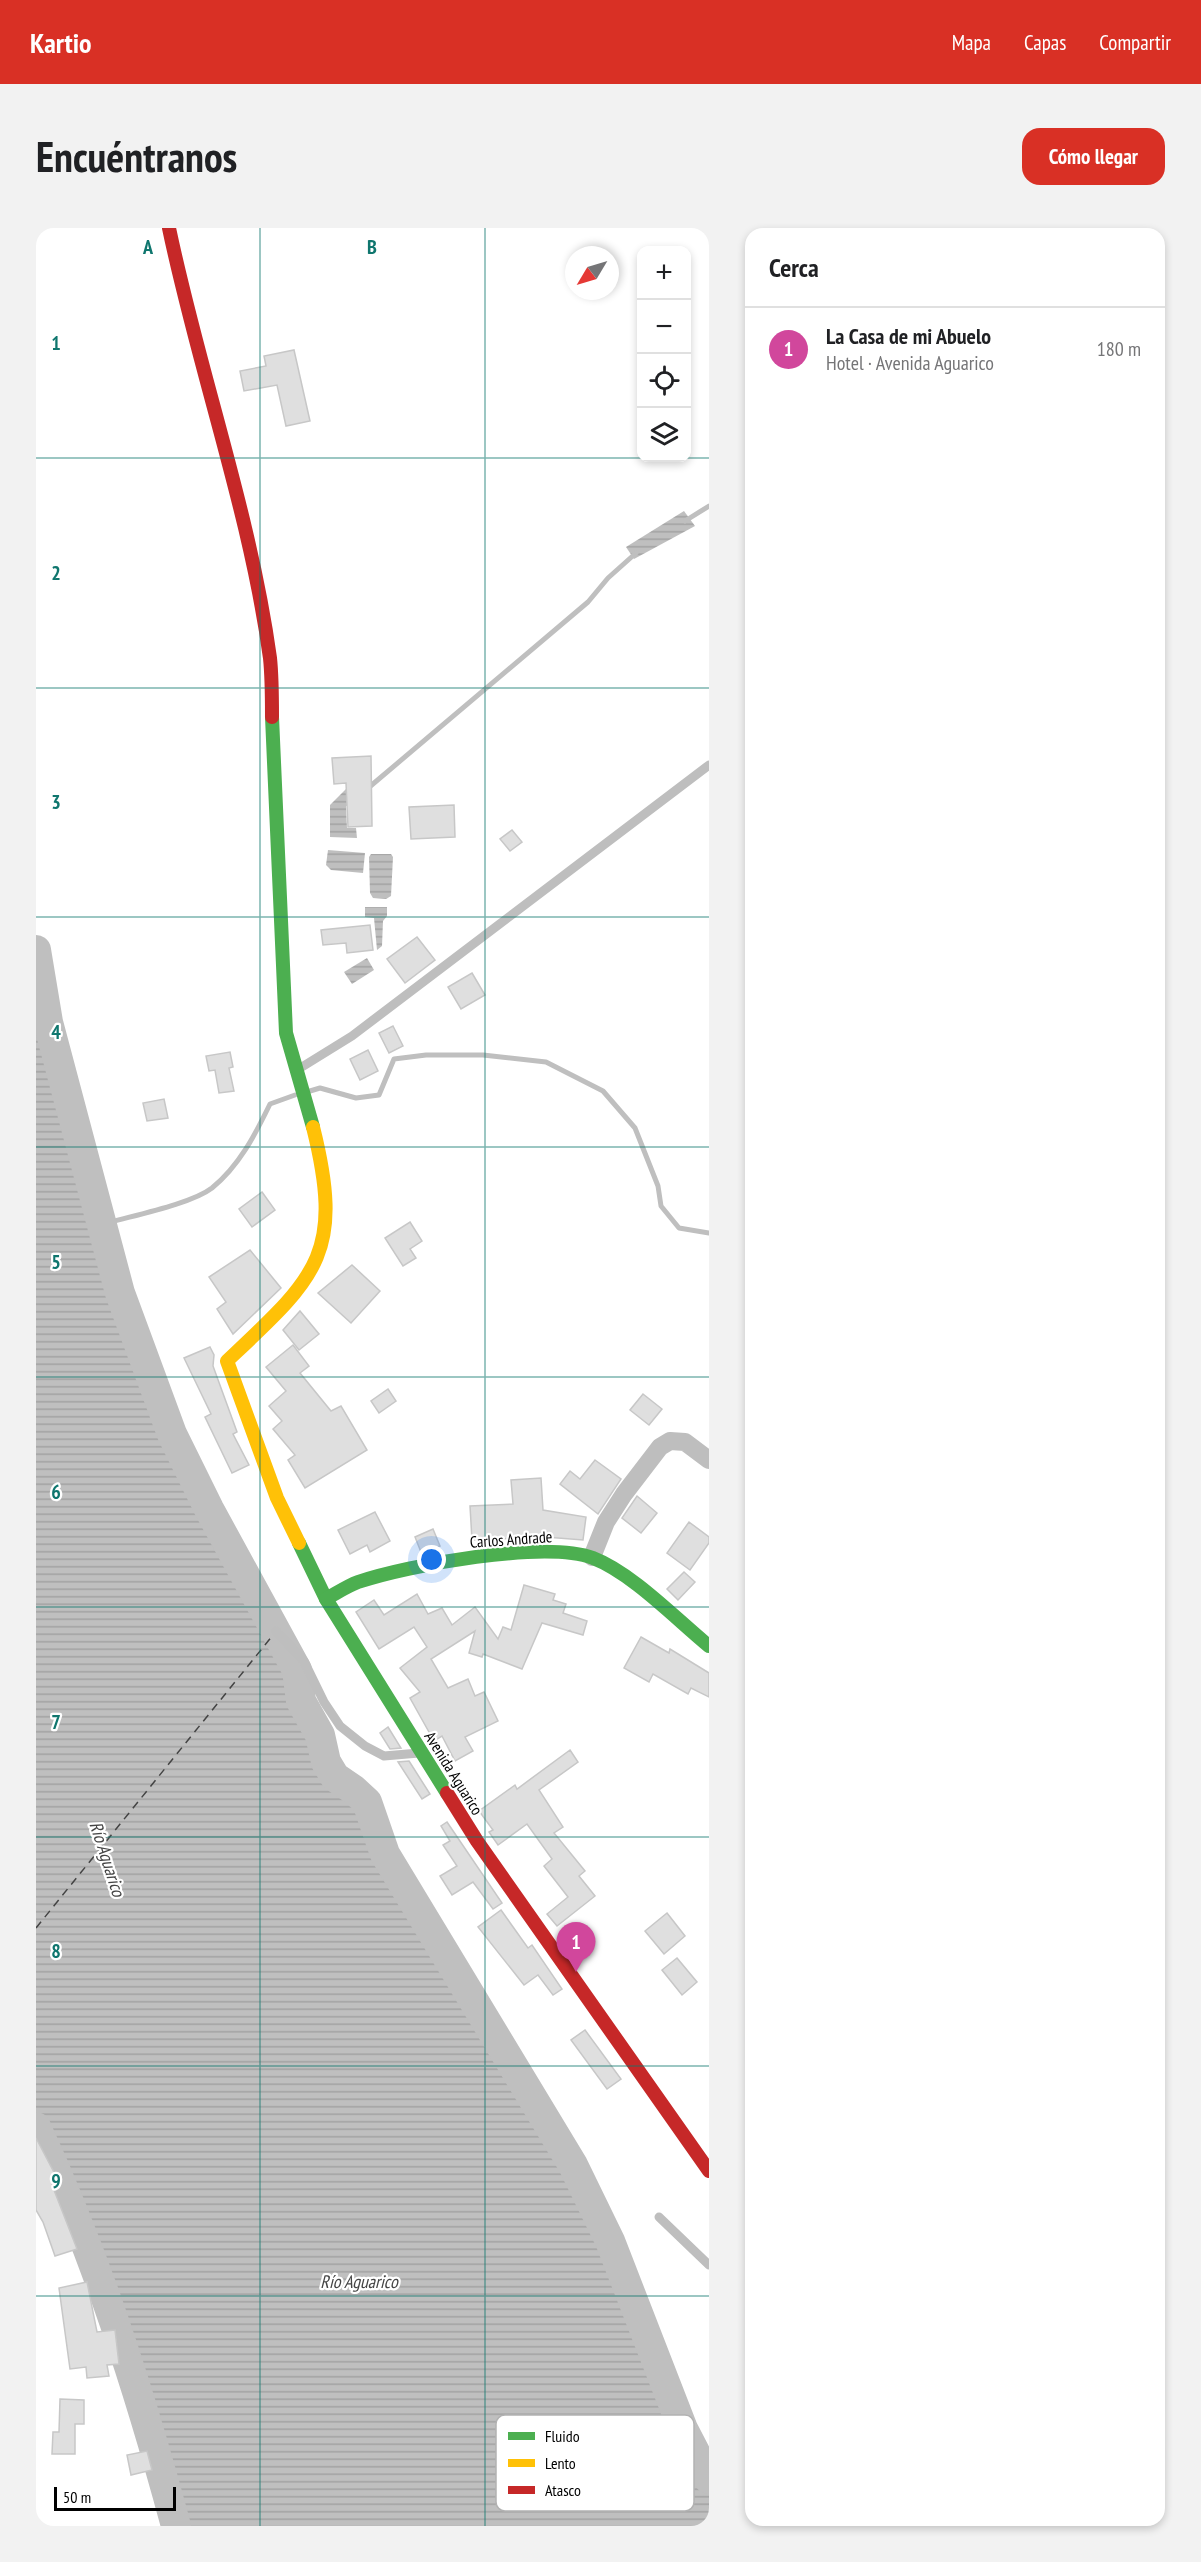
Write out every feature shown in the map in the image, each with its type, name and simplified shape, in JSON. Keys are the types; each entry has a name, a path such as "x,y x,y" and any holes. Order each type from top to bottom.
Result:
{"street":[{"path":"169,228 183,296 243,518 270,659 286,1033 295,1072"},
{"name":"Avenida Aguarico","path":"295,1072 319,1148 326,1200 324,1244 310,1274 289,1303 227,1361 277,1498 326,1599 477,1841 709,2171"},
{"path":"592,1557 606,1522 660,1447 670,1441 685,1442 709,1460"},
{"name":"Carlos Andrade","path":"326,1599 358,1583 459,1560 548,1552 592,1557 632,1583 709,1646"}],"lane":[{"path":"295,1072 352,1036 709,765"},
{"path":"276,1631 303,1661 324,1702 340,1726 365,1746 384,1756 421,1753"},
{"path":"659,2217 709,2265"}],"water":[{"path":"684,511 695,526 634,559 626,547"},
{"path":"369,784 372,804 346,806 347,828 356,828 357,838 330,837 330,805 349,786"},
{"path":"328,850 365,853 363,873 331,870 326,865"},
{"path":"371,854 391,854 393,857 391,896 386,899 373,898 370,893 369,857"},
{"path":"365,907 387,907 387,916 383,921 382,946 377,950 374,918 365,917"},
{"name":"Río Aguarico","path":"36,950 48,1022 120,1293 172,1434 209,1509 297,1670 301,1701 320,1735 326,1762 335,1777 367,1802 385,1854 574,2165 610,2241 678,2415 496,2415 496,2511 694,2511 694,2450 709,2479 709,2526 176,2526 130,2363 97,2273 36,2127"},
{"path":"367,958 374,970 352,984 344,972"}],"building":[{"path":"294,350 310,421 286,426 277,385 244,391 240,371 266,366 264,356"},
{"path":"371,756 372,826 348,827 346,783 334,784 332,758"},
{"path":"454,805 455,837 411,839 409,807"},
{"path":"512,830 522,842 510,851 500,839"},
{"path":"370,925 373,950 347,953 346,943 323,945 321,930"},
{"path":"417,937 435,960 405,983 387,959"},
{"path":"472,973 485,995 461,1009 448,987"},
{"path":"393,1026 403,1046 389,1053 379,1033"},
{"path":"368,1050 378,1071 360,1080 350,1059"},
{"path":"230,1052 233,1067 229,1068 234,1091 219,1093 215,1070 209,1071 206,1056"},
{"path":"164,1099 168,1118 147,1121 143,1103"},
{"path":"262,1192 275,1210 252,1227 239,1209"},
{"path":"410,1222 422,1241 410,1249 416,1258 403,1266 385,1238"},
{"path":"250,1250 281,1288 233,1334 217,1309 226,1302 209,1277"},
{"path":"352,1265 380,1291 351,1323 318,1293"},
{"path":"300,1311 319,1334 299,1350 283,1330"},
{"path":"293,1345 309,1366 300,1373 331,1411 341,1406 367,1450 305,1488 288,1460 295,1455 273,1429 282,1421 269,1406 286,1391 266,1367"},
{"path":"210,1347 214,1355 213,1366 237,1432 233,1434 249,1465 232,1473 205,1417 211,1414 184,1358"},
{"path":"388,1389 396,1401 379,1413 371,1401"},
{"path":"643,1394 662,1409 649,1425 630,1410"},
{"path":"595,1460 621,1479 598,1514 560,1484 570,1471 580,1479"},
{"path":"541,1478 543,1510 586,1517 583,1540 545,1537 472,1540 470,1506 513,1504 511,1480"},
{"path":"637,1496 657,1513 641,1533 622,1518"},
{"path":"375,1512 390,1541 370,1552 367,1545 350,1554 338,1530"},
{"path":"689,1522 709,1537 709,1543 690,1570 667,1553"},
{"path":"433,1529 440,1546 421,1552 415,1537"},
{"path":"684,1572 695,1582 678,1600 667,1589"},
{"path":"524,1585 555,1594 553,1600 566,1604 563,1613 587,1621 583,1635 542,1623 522,1669 483,1654 482,1657 469,1653 475,1631 431,1659 448,1688 468,1679 475,1696 484,1692 498,1721 465,1737 473,1751 455,1761 442,1736 434,1741 410,1698 420,1692 400,1668 427,1647 414,1627 379,1649 356,1612 374,1600 384,1615 417,1594 428,1614 442,1608 452,1625 475,1607 498,1639 503,1627 511,1630"},
{"path":"641,1637 669,1653 670,1649 709,1673 709,1697 691,1688 688,1694 653,1674 649,1682 624,1668"},
{"path":"388,1727 401,1748 390,1749 380,1733"},
{"path":"570,1750 578,1762 539,1790 563,1827 554,1833 585,1871 579,1876 595,1896 557,1926 547,1914 568,1897 544,1866 552,1859 527,1824 498,1845 489,1832 493,1830 479,1811 515,1785 517,1789"},
{"path":"409,1761 430,1794 422,1799 398,1762"},
{"path":"447,1822 502,1903 493,1909 473,1882 452,1895 440,1876 457,1866 443,1845 450,1841 441,1826"},
{"path":"501,1910 528,1948 532,1945 562,1989 553,1995 538,1975 524,1985 478,1927"},
{"path":"667,1913 685,1936 664,1954 645,1931"},
{"path":"677,1958 697,1982 682,1995 662,1970"},
{"path":"585,2030 621,2079 607,2089 571,2040"},
{"path":"36,2138 59,2182 52,2185 77,2249 55,2256 43,2222 36,2210"},
{"path":"87,2282 97,2332 115,2330 119,2364 107,2365 109,2376 87,2378 86,2367 70,2369 59,2288"},
{"path":"60,2399 84,2400 84,2424 75,2424 75,2454 52,2454 53,2432 59,2432"},
{"path":"147,2451 152,2470 131,2475 127,2455"}],"waterway":[{"path":"685,521 709,506"},
{"path":"367,789 588,602 608,578 636,553"},
{"path":"36,950 48,1022 120,1293 172,1434 209,1509 297,1670 301,1701 320,1735 326,1762 335,1777 367,1802 385,1854 573,2165 610,2241 678,2415"},
{"path":"310,1091 320,1088 356,1098 379,1095 394,1059 426,1055 483,1055 546,1062 603,1091 635,1128 658,1186 661,1206 679,1228 709,1233"},
{"path":"97,1226 189,1200 212,1188 238,1160 270,1104 295,1095"},
{"path":"36,2127 78,2224 115,2323 176,2526"},
{"path":"694,2450 709,2479"}],"ferry route":[{"path":"36,1928 273,1635"}],"traffic: fast":[{"path":"272,717 286,1033 313,1127"},
{"path":"299,1543 326,1599 447,1793"},
{"path":"326,1599 358,1582 442,1562 511,1553 571,1553 593,1558 623,1574 709,1646"}],"traffic: slow":[{"path":"299,1543 277,1498 227,1361 282,1307 302,1284 315,1260 323,1235 326,1206 322,1170 313,1127"}],"traffic: jam":[{"path":"169,228 250,549 270,658 272,717"},
{"path":"447,1793 477,1841 709,2171"}],"place":[{"name":"La Casa de mi Abuelo","path":"576,1972"}]}
